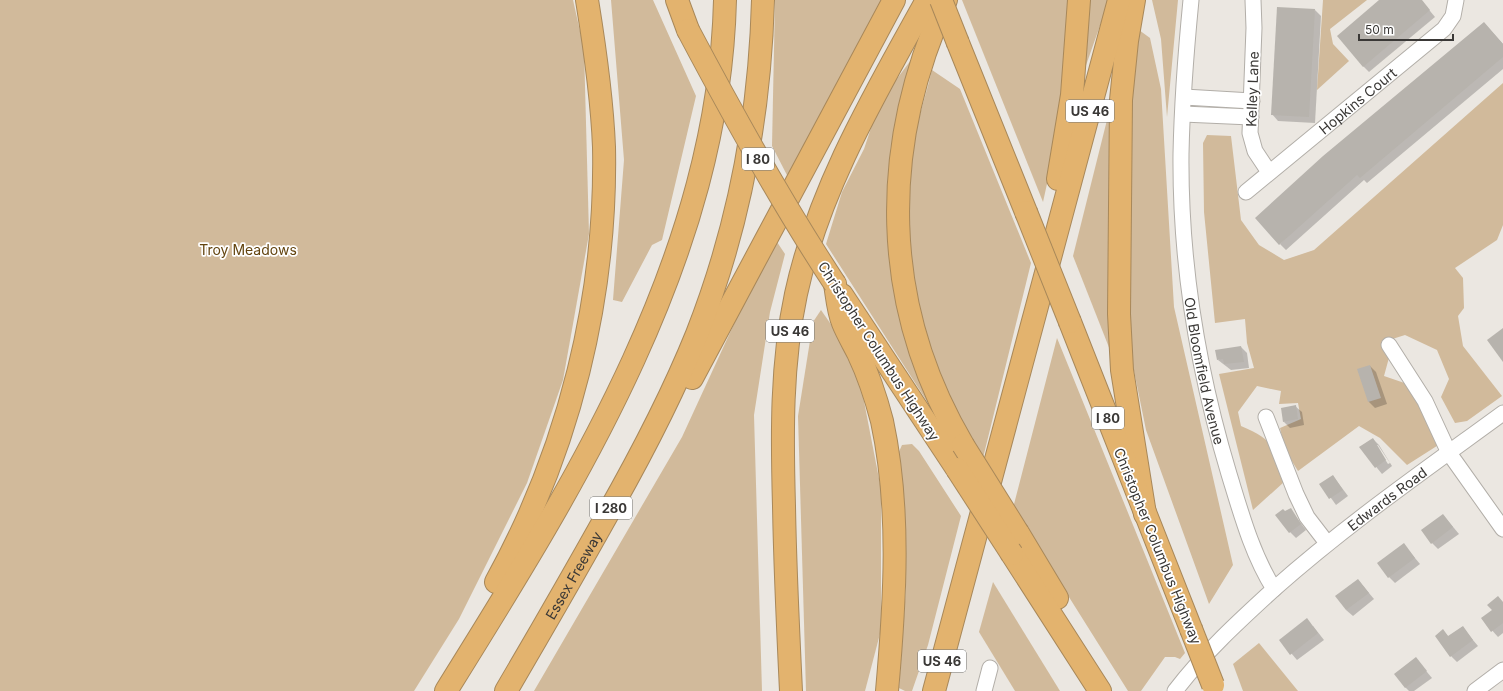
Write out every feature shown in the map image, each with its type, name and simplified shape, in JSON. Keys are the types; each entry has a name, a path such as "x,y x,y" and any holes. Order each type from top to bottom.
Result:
{"highway":[{"path":"445,691 526,521 568,410 590,318 599,258 603,198 604,147 599,83 587,0"},
{"name":"Christopher Columbus Highway","path":"677,0 688,30 764,170 835,284 1100,691"},
{"path":"445,691 510,588 597,434 630,368 655,313 681,239 711,129 722,52 725,0"},
{"name":"Essex Freeway","path":"506,691 618,495 671,394 697,333 715,284 733,222 752,131 761,50 763,0"},
{"path":"671,394 688,385 747,278 894,0"},
{"name":"US 46","path":"791,691 782,438 786,360 796,293 815,228 839,167 902,44 927,0"},
{"name":"Christopher Columbus Highway","path":"941,0 1214,688"},
{"path":"946,0 926,50 906,133 899,188 898,236 902,279 915,337 934,392 963,445 1084,641 1087,671"},
{"path":"1060,221 1055,197 1072,95 1079,0"},
{"name":"US 46","path":"934,691 1119,0"},
{"path":"1134,0 1127,41 1121,100 1119,314 1122,370 1145,514"},
{"path":"835,284 842,322 858,353 872,387 888,454 894,520 894,549 887,691"}],"street":[{"name":"Old Bloomfield Avenue","path":"1191,0 1182,114 1181,156 1186,259 1194,326 1205,383 1219,441 1248,532 1263,571 1274,589"},
{"name":"Kelley Lane","path":"1253,0 1254,28 1250,133 1252,143 1259,158 1269,172"},
{"name":"Hopkins Court","path":"1246,192 1444,29 1453,16 1456,0"},
{"path":"1184,97 1252,100"},
{"path":"1182,114 1251,117"},
{"path":"1390,345 1425,401 1448,453 1503,529"},
{"name":"Edwards Road","path":"1274,589 1327,543 1503,413"},
{"path":"1266,417 1278,444 1296,494 1307,517 1327,543"},
{"path":"1175,691 1188,674 1228,631 1274,589"},
{"path":"984,691 990,668"},
{"path":"1475,691 1503,670"}],"green space":[{"name":"Troy Meadows","path":"0,0 573,0 584,49 589,234 563,380 527,483 459,619 414,691 0,691"},
{"path":"611,0 653,0 696,96 662,240 652,245 622,302 613,300 624,160"},
{"path":"775,0 886,0 789,179 772,146"},
{"path":"962,0 1072,0 1058,134 1043,202"},
{"path":"1086,0 1109,0 1084,71"},
{"path":"1152,0 1178,0 1167,117 1161,39"},
{"path":"1323,0 1367,0 1330,29 1333,44 1349,61 1317,90"},
{"path":"1139,30 1150,38 1161,89 1174,307 1233,565 1209,604 1146,430 1131,356 1129,271 1130,104"},
{"path":"914,56 897,143 891,144 889,233 891,268 893,286 897,286 937,417 826,244 842,192 864,149 884,96"},
{"path":"932,70 960,89 1031,263 982,462 961,425 937,372 926,340 912,271 908,201 910,167 915,134"},
{"path":"1503,83 1503,225 1497,240 1455,268 1463,278 1464,308 1458,316 1463,346 1502,396 1467,421 1455,423 1441,397 1449,379 1437,350 1405,335 1386,341 1390,354 1384,376 1419,388 1440,444 1407,465 1380,438 1359,426 1298,471 1285,450 1280,428 1301,419 1298,403 1279,404 1281,391 1257,386 1238,412 1241,426 1261,436 1272,446 1284,482 1253,510 1219,374 1254,368 1247,343 1245,319 1215,323 1204,212 1203,143 1207,135 1231,136 1241,220 1259,245 1284,260 1314,250"},
{"path":"1110,108 1110,350 1073,256"},
{"path":"777,242 785,254 770,312 754,415 762,691 534,691 682,437 740,311"},
{"path":"821,310 839,336 862,391 881,489 881,630 865,691 806,691 798,416 813,322"},
{"path":"1057,338 1185,653 1180,659 1175,657 1165,657 1141,691 1128,691 1013,508"},
{"path":"912,444 919,451 961,516 928,645 912,691 905,691 899,688 906,588 904,519 898,454 902,445"},
{"path":"993,582 1060,691 1015,691 979,632"},
{"path":"1259,643 1298,691 1243,691 1233,664"}],"building":[{"path":"1379,0 1422,0 1430,10 1363,67 1337,36"},
{"path":"1277,7 1315,9 1309,117 1271,115"},
{"path":"1484,22 1503,44 1503,57 1360,178 1357,175 1279,245 1255,218 1323,156"},
{"path":"1503,328 1503,362 1487,340"},
{"path":"1241,346 1244,362 1224,364 1223,359 1217,360 1215,350"},
{"path":"1370,365 1381,398 1368,402 1357,369"},
{"path":"1296,405 1298,419 1283,422 1281,408"},
{"path":"1373,438 1386,460 1375,468 1359,447"},
{"path":"1333,475 1343,490 1329,499 1319,484"},
{"path":"1291,508 1301,524 1289,533 1275,515 1283,509 1285,511"},
{"path":"1443,514 1453,527 1431,544 1421,530"},
{"path":"1404,543 1415,558 1388,578 1377,563"},
{"path":"1358,579 1369,593 1346,610 1335,596"},
{"path":"1498,596 1503,602 1503,623 1491,632 1481,618 1492,610 1487,605"},
{"path":"1307,618 1318,633 1290,655 1279,640"},
{"path":"1463,626 1473,640 1450,657 1435,636 1443,629 1448,636"},
{"path":"1416,657 1427,671 1405,688 1394,674"}]}
